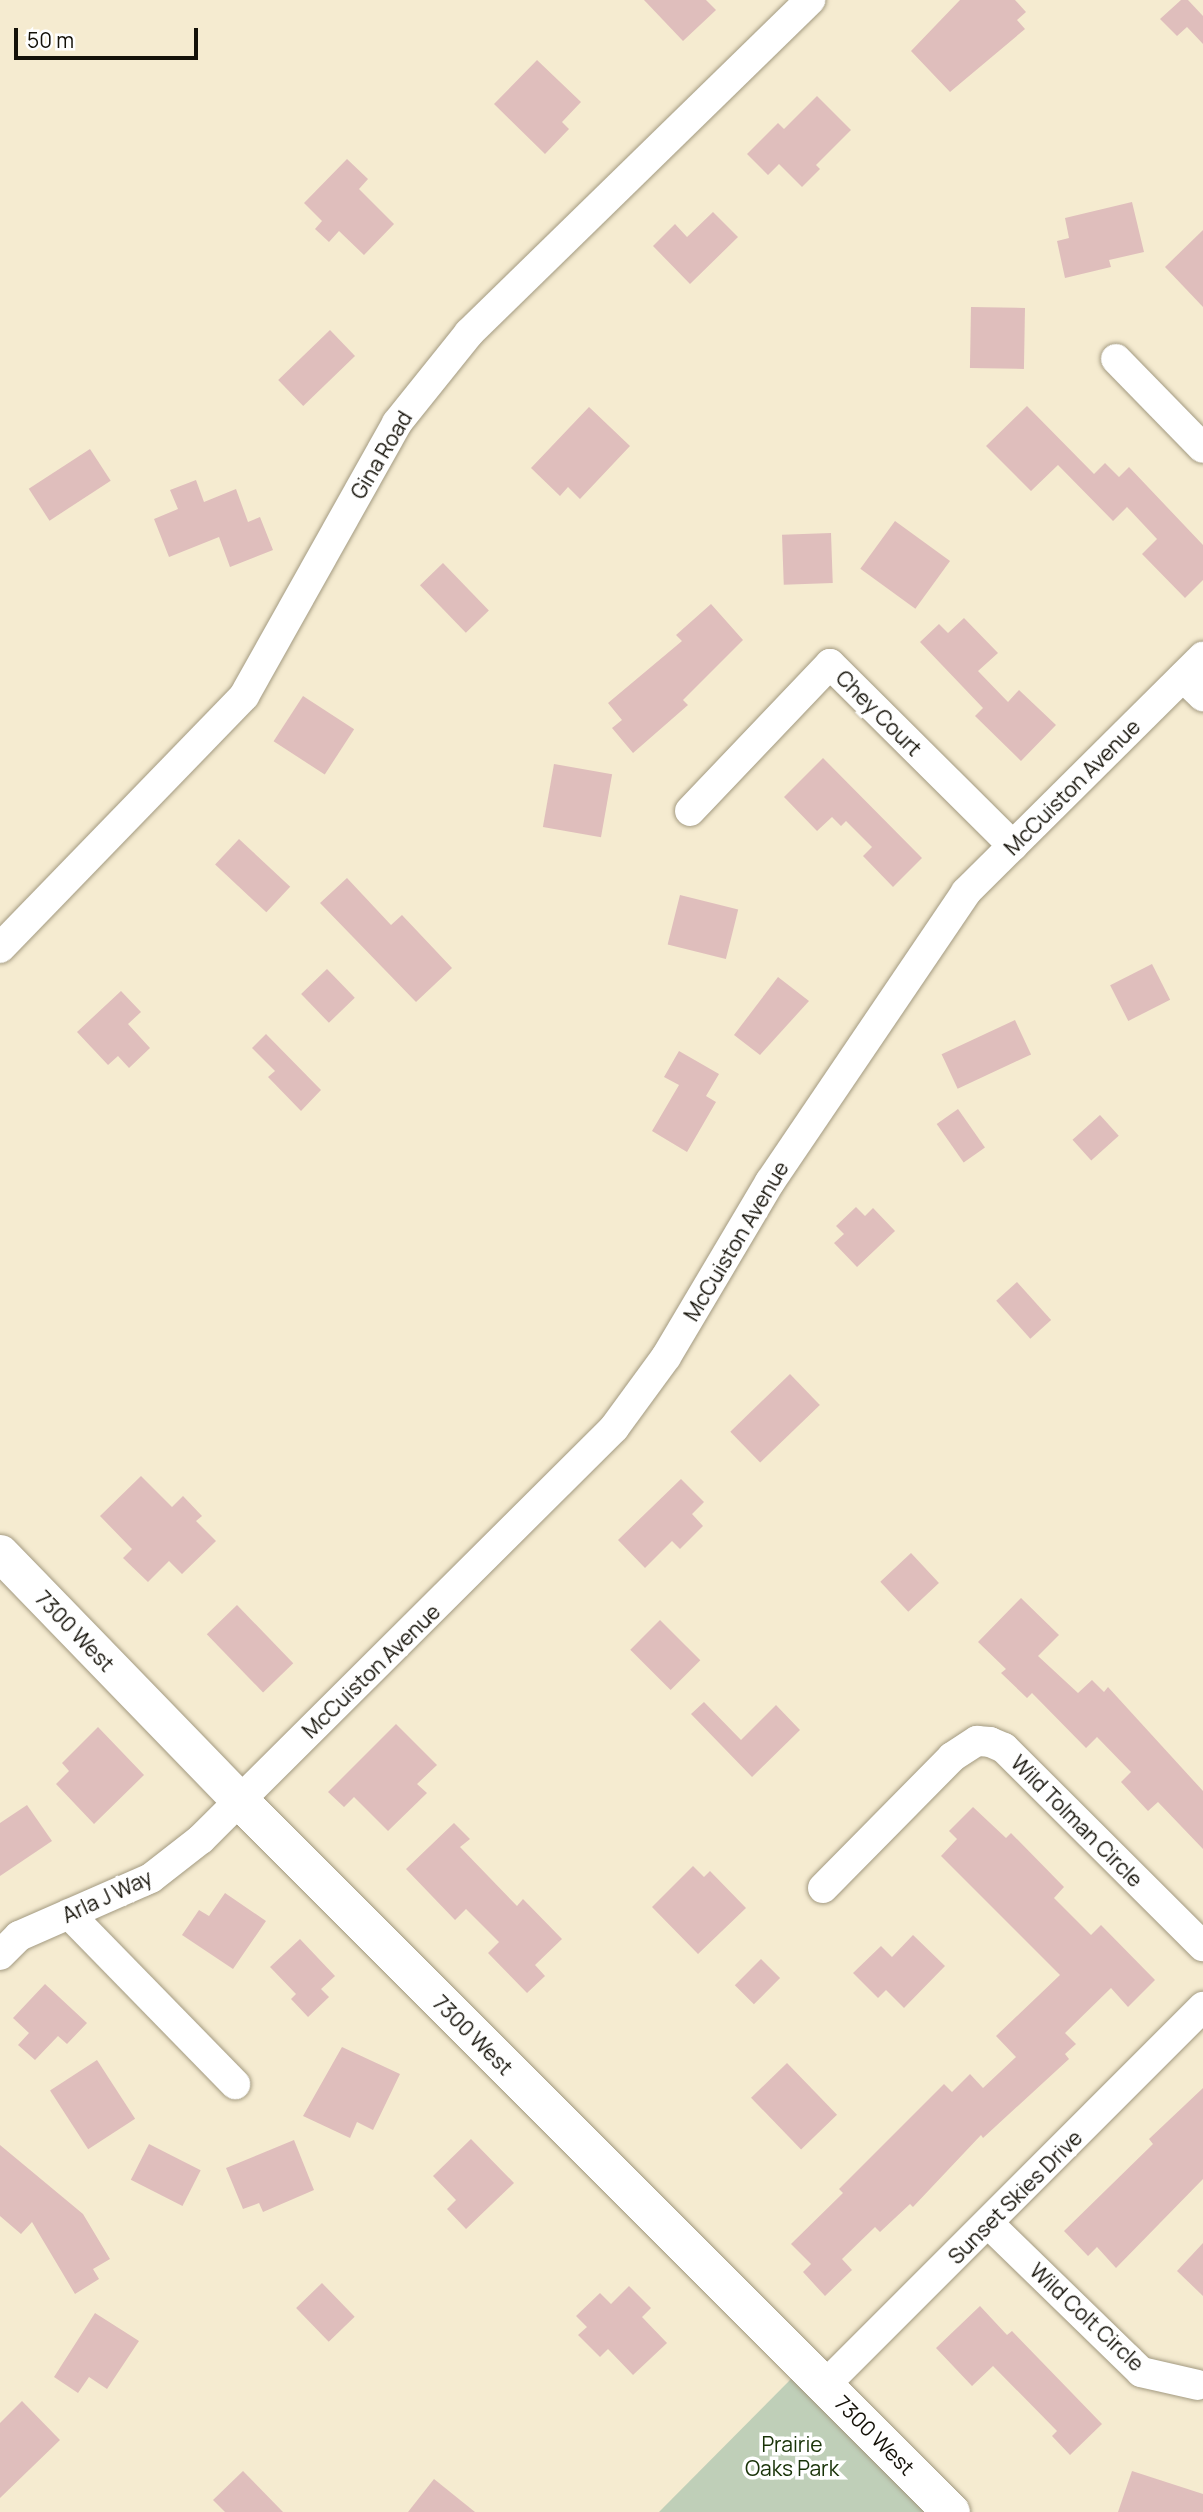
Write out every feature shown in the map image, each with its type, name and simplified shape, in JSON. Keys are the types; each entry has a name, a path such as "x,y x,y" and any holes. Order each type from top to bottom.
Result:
{"street":[{"name":"Gina Road","path":"0,948 244,696 397,423 468,333 810,0"},
{"path":"1116,359 1203,448"},
{"name":"Chey Court","path":"690,810 830,664 1013,846"},
{"name":"McCuiston Avenue","path":"239,1800 614,1428 666,1357 770,1182 966,892 1196,676"},
{"name":"7300 West","path":"0,1553 239,1800 951,2512"},
{"name":"Wild Tolman Circle","path":"823,1888 952,1757 977,1741 990,1742 1004,1748 1203,1946"},
{"name":"Arla J Way","path":"0,1955 19,1936 151,1878 201,1839 239,1800"},
{"path":"69,1914 235,2084"},
{"name":"Sunset Skies Drive","path":"825,2385 989,2224 1203,2007"},
{"name":"Wild Colt Circle","path":"989,2224 1141,2372 1198,2385"}],"green space":[{"name":"Prairie Oaks Park","path":"792,2378 927,2512 659,2512"}],"building":[{"path":"644,0 706,0 716,10 683,41"},
{"path":"960,0 1015,0 1026,12 1017,20 1025,29 950,92 911,51"},
{"path":"1181,0 1188,0 1203,16 1203,44 1187,27 1177,36 1160,19"},
{"path":"537,60 581,102 562,122 569,129 545,154 494,104"},
{"path":"817,96 851,130 816,165 820,169 802,187 779,164 768,175 747,154 778,123 784,129"},
{"path":"347,159 368,179 359,189 394,224 364,255 339,231 329,242 315,229 322,221 304,203"},
{"path":"1132,202 1144,252 1109,260 1111,267 1065,278 1057,241 1069,238 1065,218"},
{"path":"713,212 738,237 690,284 653,246 675,224 687,237"},
{"path":"1203,230 1203,307 1165,267"},
{"path":"971,307 1025,308 1024,369 970,368"},
{"path":"330,330 355,356 303,406 278,380"},
{"path":"1027,406 1094,474 1105,463 1119,477 1129,467 1203,545 1203,580 1185,598 1142,554 1157,539 1127,507 1113,521 1058,465 1031,491 986,446"},
{"path":"589,407 630,446 580,499 568,487 560,496 531,468"},
{"path":"90,449 111,481 49,521 29,489"},
{"path":"196,480 204,502 236,489 248,522 260,517 273,550 230,567 219,537 169,557 154,519 178,509 170,490"},
{"path":"895,521 950,561 915,609 860,569"},
{"path":"831,533 833,583 784,585 782,535"},
{"path":"443,563 489,610 466,633 420,585"},
{"path":"711,604 743,640 683,700 688,705 633,753 612,728 622,720 608,703 682,641 676,635"},
{"path":"964,618 998,653 978,671 1008,702 1019,690 1056,725 1021,761 975,716 983,708 920,642 939,624 948,633"},
{"path":"303,696 354,729 325,775 274,741"},
{"path":"823,758 922,858 893,887 863,856 872,847 846,821 841,826 832,817 817,831 784,797"},
{"path":"554,764 612,774 601,837 543,827"},
{"path":"239,839 290,887 266,912 215,865"},
{"path":"347,878 391,925 402,915 452,968 416,1002 320,903"},
{"path":"680,895 738,910 726,959 668,944"},
{"path":"1152,964 1170,1000 1128,1021 1110,985"},
{"path":"327,969 355,998 329,1023 301,994"},
{"path":"778,977 809,1001 760,1055 734,1035"},
{"path":"121,991 141,1012 128,1024 150,1048 129,1068 118,1056 108,1065 77,1032"},
{"path":"1015,1020 1031,1054 958,1089 942,1054"},
{"path":"266,1034 321,1090 301,1111 268,1077 275,1071 252,1048"},
{"path":"679,1051 719,1074 706,1096 716,1102 687,1152 652,1131 679,1085 664,1077"},
{"path":"958,1109 985,1148 964,1162 937,1124"},
{"path":"1100,1115 1119,1136 1091,1161 1073,1140"},
{"path":"856,1207 865,1216 873,1208 895,1231 857,1267 834,1243 844,1234 836,1226"},
{"path":"1017,1282 1051,1320 1030,1339 996,1301"},
{"path":"790,1374 820,1405 760,1463 730,1432"},
{"path":"141,1476 172,1507 183,1496 202,1516 196,1521 216,1541 182,1574 169,1561 148,1582 123,1558 132,1549 100,1516"},
{"path":"681,1479 704,1502 692,1514 703,1526 680,1549 672,1541 645,1568 618,1540"},
{"path":"911,1553 939,1583 908,1612 880,1582"},
{"path":"1021,1598 1059,1635 1038,1656 1078,1693 1092,1680 1104,1692 1108,1687 1203,1791 1203,1849 1158,1802 1148,1811 1121,1782 1131,1772 1097,1737 1086,1748 1032,1693 1027,1698 1001,1673 1006,1669 978,1642"},
{"path":"237,1605 293,1663 263,1692 207,1634"},
{"path":"660,1620 700,1660 671,1690 630,1650"},
{"path":"704,1702 741,1740 776,1705 800,1730 752,1777 691,1714"},
{"path":"396,1724 437,1765 417,1784 427,1793 388,1831 354,1797 344,1807 328,1792"},
{"path":"98,1727 144,1775 94,1824 56,1784 69,1771 62,1763"},
{"path":"27,1805 52,1841 0,1876 0,1823"},
{"path":"973,1807 1006,1838 1011,1833 1064,1887 1054,1898 1091,1935 1101,1925 1155,1980 1128,2007 1111,1988 1065,2033 1076,2044 1065,2054 1069,2059 983,2138 981,2135 913,2207 910,2204 880,2232 875,2227 842,2259 852,2270 825,2296 803,2272 811,2264 791,2244 843,2193 839,2189 944,2084 952,2092 970,2074 983,2088 1016,2057 996,2036 1060,1975 941,1856 957,1839 949,1831"},
{"path":"454,1823 470,1839 460,1847 517,1906 523,1899 562,1939 535,1965 545,1976 527,1993 488,1953 499,1942 466,1909 455,1920 406,1869"},
{"path":"693,1866 704,1877 710,1871 746,1908 698,1954 652,1907"},
{"path":"225,1893 266,1921 233,1969 182,1935 199,1910 209,1916"},
{"path":"913,1935 945,1966 904,2008 886,1990 878,1998 853,1973 881,1946 892,1957"},
{"path":"300,1939 335,1976 321,1989 329,1997 308,2017 291,1999 296,1994 270,1967"},
{"path":"761,1959 780,1978 754,2004 735,1985"},
{"path":"45,1984 87,2023 67,2044 58,2036 35,2060 18,2045 29,2033 13,2018"},
{"path":"342,2047 400,2074 373,2130 357,2122 350,2138 303,2116"},
{"path":"97,2060 135,2119 88,2149 50,2090"},
{"path":"787,2063 837,2115 801,2150 751,2098"},
{"path":"1203,2088 1203,2179 1116,2268 1097,2247 1088,2256 1064,2231 1153,2144 1149,2139"},
{"path":"471,2139 514,2183 466,2229 447,2209 456,2200 433,2176"},
{"path":"294,2140 314,2190 263,2212 259,2203 243,2209 226,2168"},
{"path":"149,2144 201,2170 183,2206 131,2180"},
{"path":"0,2145 83,2214 110,2259 93,2269 99,2279 75,2294 32,2222 21,2234 0,2216"},
{"path":"1203,2243 1203,2296 1177,2271"},
{"path":"322,2283 355,2317 329,2342 296,2308"},
{"path":"629,2286 651,2308 642,2317 667,2343 633,2375 608,2349 600,2357 578,2335 587,2327 576,2316 600,2293 611,2304"},
{"path":"980,2306 1007,2335 1012,2331 1102,2424 1070,2455 1052,2436 1057,2431 993,2366 972,2386 936,2348"},
{"path":"95,2313 139,2341 107,2389 89,2377 78,2393 54,2377"},
{"path":"22,2401 60,2440 0,2498 0,2423"},
{"path":"243,2471 283,2512 225,2512 213,2500"},
{"path":"1132,2471 1203,2494 1203,2512 1118,2512"},
{"path":"434,2479 475,2512 408,2512"}]}
